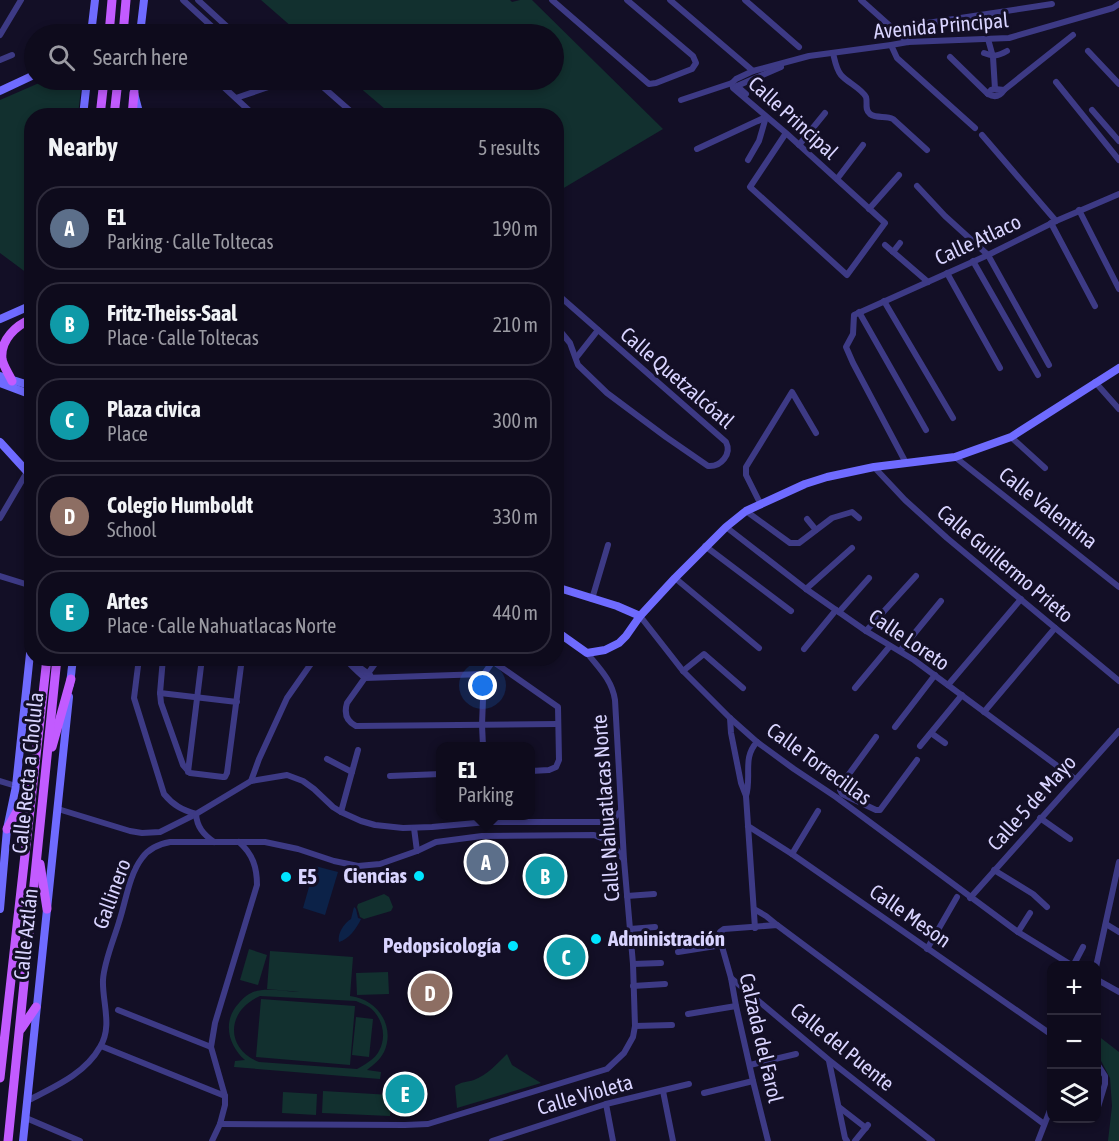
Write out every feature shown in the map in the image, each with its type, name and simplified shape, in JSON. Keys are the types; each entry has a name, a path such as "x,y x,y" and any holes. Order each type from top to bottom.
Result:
{"main road":[{"path":"92,24 95,0"},
{"path":"110,24 112,0"},
{"path":"124,24 126,0"},
{"path":"141,24 144,0"},
{"path":"0,91 24,80"},
{"path":"84,108 86,90"},
{"path":"101,108 103,90"},
{"path":"115,108 117,90"},
{"path":"133,108 134,90"},
{"path":"134,93 138,108"},
{"path":"0,319 24,308"},
{"path":"12,381 2,360 2,348 11,332 24,322"},
{"path":"564,637 587,652 605,650 619,643 640,616 705,546 746,511 805,484 827,477 874,467 955,457 1011,437 1119,368"},
{"path":"0,376 24,384"},
{"path":"0,383 24,391"},
{"path":"0,442 24,468"},
{"name":"Calle Torrecillas","path":"564,590 617,606 640,616"},
{"name":"Calle Recta a Cholula","path":"0,909 7,829 16,786 29,666"},
{"name":"Calle Recta a Cholula","path":"0,1078 46,666"},
{"name":"Calle Recta a Cholula","path":"8,1141 56,666"},
{"name":"Calle Aztlán","path":"23,1141 72,666"},
{"path":"45,776 71,679"},
{"path":"7,829 33,782"},
{"path":"38,848 47,909"},
{"path":"20,1030 36,1006"}],"street":[{"path":"0,35 21,0"},
{"path":"183,0 209,24"},
{"path":"198,0 223,23"},
{"path":"552,0 649,84 692,69 696,63 693,56 627,0"},
{"path":"670,0 753,71"},
{"path":"745,0 799,47"},
{"path":"861,0 908,42"},
{"path":"894,28 1052,4"},
{"name":"Avenida Principal","path":"833,53 908,42 1009,38 1113,8 1119,4"},
{"path":"950,57 988,94 995,97 1073,35"},
{"path":"988,39 995,89"},
{"path":"891,45 897,58 975,128"},
{"path":"989,54 1000,55 1007,51"},
{"path":"1088,51 1119,84"},
{"path":"833,53 837,69 842,77 867,99 866,106 869,113 893,119 927,150"},
{"name":"Calle Principal","path":"786,133 750,187 847,275 885,223 800,144 733,88 732,83 753,71 809,56 833,53"},
{"path":"0,60 12,55"},
{"path":"781,67 737,86 800,144 825,113"},
{"path":"1056,82 1119,159"},
{"path":"681,100 732,83"},
{"path":"988,94 995,89 1004,90"},
{"path":"227,90 247,108"},
{"path":"236,98 260,90"},
{"path":"327,90 348,108"},
{"path":"1092,110 1119,141"},
{"path":"758,121 766,117"},
{"path":"697,149 766,117"},
{"path":"748,160 759,141 766,117"},
{"path":"982,135 1053,222 1095,306"},
{"path":"837,179 863,145"},
{"path":"869,209 899,175"},
{"path":"917,186 945,216 988,255 1049,365"},
{"name":"Calle Atlaco","path":"906,463 846,347 853,334 853,318 859,312 988,255 1079,210 1119,194"},
{"path":"1079,210 1119,289"},
{"path":"893,252 900,243"},
{"path":"885,245 928,282"},
{"path":"973,261 1038,375"},
{"path":"947,273 1000,368"},
{"name":"Calle Quetzalcóatl","path":"564,300 726,442 729,447 721,464 708,466 607,393 578,365 570,343 564,336"},
{"path":"884,301 953,418"},
{"path":"859,312 926,430"},
{"path":"576,358 598,330"},
{"path":"1095,382 1119,409"},
{"path":"761,505 746,475 746,467 792,392 816,433"},
{"path":"1011,437 1045,468"},
{"name":"Calle Valentina","path":"955,457 1119,587"},
{"name":"Calle Guillermo Prieto","path":"874,467 905,500 947,538 1119,681"},
{"path":"0,518 24,482"},
{"path":"746,511 790,543 799,543 832,518 852,512 859,518"},
{"path":"807,519 816,530"},
{"name":"Calle Loreto","path":"726,527 806,589 935,675 1075,779"},
{"path":"592,599 608,545"},
{"path":"705,546 791,611"},
{"path":"806,589 852,548"},
{"path":"0,576 24,584"},
{"path":"866,631 916,576"},
{"path":"675,578 759,648"},
{"path":"804,649 869,578"},
{"path":"948,685 1021,599"},
{"path":"900,651 941,601"},
{"name":"Calle Torrecillas","path":"640,616 683,671 757,742 859,814 970,898 1065,961"},
{"path":"984,712 1055,628"},
{"path":"855,688 890,646"},
{"name":"Calle Nahuatlacas Norte","path":"220,1124 428,1124 606,1069 624,1053 633,1037 635,1026 633,964 624,860 615,700 614,690 606,675 587,652"},
{"path":"683,671 704,654 743,688"},
{"path":"138,666 134,698 164,794 177,807 196,814"},
{"path":"162,666 161,703 183,765 188,772 225,777 241,666"},
{"path":"188,772 201,666"},
{"path":"251,781 287,698 309,666"},
{"path":"351,666 355,671 375,678 484,674"},
{"path":"373,666 350,697 345,709 347,718 356,726 558,724"},
{"path":"483,742 484,674 489,666"},
{"path":"500,666 558,707 559,760 556,767 535,771"},
{"path":"895,727 935,675"},
{"path":"160,693 237,702"},
{"path":"920,746 962,695"},
{"path":"730,718 741,783 746,796"},
{"name":"Calle 5 de Mayo","path":"970,898 1119,730"},
{"path":"931,733 945,743"},
{"path":"876,736 841,785 842,794 880,810 917,760"},
{"path":"755,928 746,796 749,753 757,742"},
{"path":"341,812 358,750"},
{"path":"327,759 352,772"},
{"path":"390,776 436,774"},
{"path":"58,809 130,831 160,832 196,814 251,781 287,775 303,781 341,812 375,825 414,828 479,820"},
{"path":"740,776 749,776"},
{"path":"0,781 16,786"},
{"path":"859,814 864,805"},
{"path":"514,820 594,823 613,819 621,811"},
{"path":"792,854 818,811"},
{"path":"196,814 202,832 214,842"},
{"path":"1040,818 1070,839"},
{"path":"594,823 594,835 611,842 624,860"},
{"name":"Calle Meson","path":"748,826 792,854 1047,1032"},
{"path":"414,828 417,851"},
{"name":"Gallinero","path":"27,1101 88,1065 101,1046 107,1021 103,978 134,873 147,852 162,844 170,842 265,842 288,846 358,866 380,864 436,843 482,836 594,835"},
{"path":"212,1141 225,1105 225,1096 211,1047 215,1023 257,885 253,860 239,842"},
{"path":"1097,961 1116,888 1119,862"},
{"path":"994,870 1033,894 1047,907"},
{"path":"627,896 654,894"},
{"path":"927,949 957,897"},
{"path":"754,909 1044,1124"},
{"path":"1018,932 1030,913"},
{"path":"1106,924 1119,932"},
{"path":"678,952 722,945 719,936 724,929 777,925"},
{"path":"630,929 656,927"},
{"name":"Calzada del Farol","path":"722,945 768,1141"},
{"path":"1076,961 1083,947"},
{"path":"633,964 661,963"},
{"name":"Calle del Puente","path":"731,978 922,1137 932,1141"},
{"path":"1101,982 1119,992"},
{"path":"633,986 665,984"},
{"path":"688,1014 736,1006"},
{"path":"118,1010 211,1047"},
{"path":"635,1026 672,1025"},
{"path":"101,1046 225,1096"},
{"path":"750,1065 796,1054"},
{"path":"829,1060 847,1141"},
{"path":"1101,1070 1105,1076 1101,1097"},
{"path":"704,1093 753,1081"},
{"name":"Calle Violeta","path":"492,1141 606,1104 688,1084"},
{"path":"663,1091 673,1141"},
{"path":"606,1104 613,1141"},
{"path":"838,1107 867,1126 855,1141"},
{"path":"1038,1141 1047,1117"},
{"path":"26,1118 80,1141"}],"green space":[{"path":"261,0 510,0 512,2 532,0 556,24 289,24"},
{"path":"564,32 663,129 564,188 564,108 384,108 363,90 564,90"},
{"path":"24,90 81,90 79,108 24,108 24,271 0,253 0,100"},
{"path":"384,894 389,897 393,907 391,911 364,919 360,917 358,904"},
{"path":"249,949 267,955 258,985 240,980"},
{"path":"270,951 353,957 350,996 360,998 376,1008 382,1015 388,1033 384,1052 367,1070 381,1072 380,1079 234,1067 235,1061 245,1060 234,1047 229,1033 230,1017 240,1001 258,991 300,992 267,989","holes":["260,996 356,1001 374,1011 378,1016 383,1034 377,1054 357,1069 259,1062 248,1056 235,1039 236,1019 241,1010"]},
{"path":"388,972 389,994 357,995 356,973"},
{"path":"261,999 355,1006 350,1065 256,1057"},
{"path":"356,1017 373,1019 369,1057 352,1055"},
{"path":"1101,1038 1119,1052 1119,1141 1108,1141 1112,1106 1110,1078 1101,1061"},
{"path":"507,1054 512,1065 541,1083 457,1108 455,1086 483,1075"},
{"path":"323,1091 391,1095 390,1116 322,1113"},
{"path":"283,1092 317,1094 316,1115 282,1113"}],"water":[{"path":"315,866 338,872 325,915 303,908"},
{"path":"354,907 358,918 361,919 352,933 339,942 340,932 351,919"}],"place":[{"name":"E1","path":"486,862"},
{"name":"Ciencias","path":"419,876"},
{"name":"Fritz-Theiss-Saal","path":"545,876"},
{"name":"E5","path":"286,877"},
{"name":"Administración","path":"596,939"},
{"name":"Pedopsicología","path":"513,946"},
{"name":"Plaza civica","path":"566,957"},
{"name":"Colegio Humboldt","path":"430,993"},
{"name":"Artes","path":"405,1094"}]}
